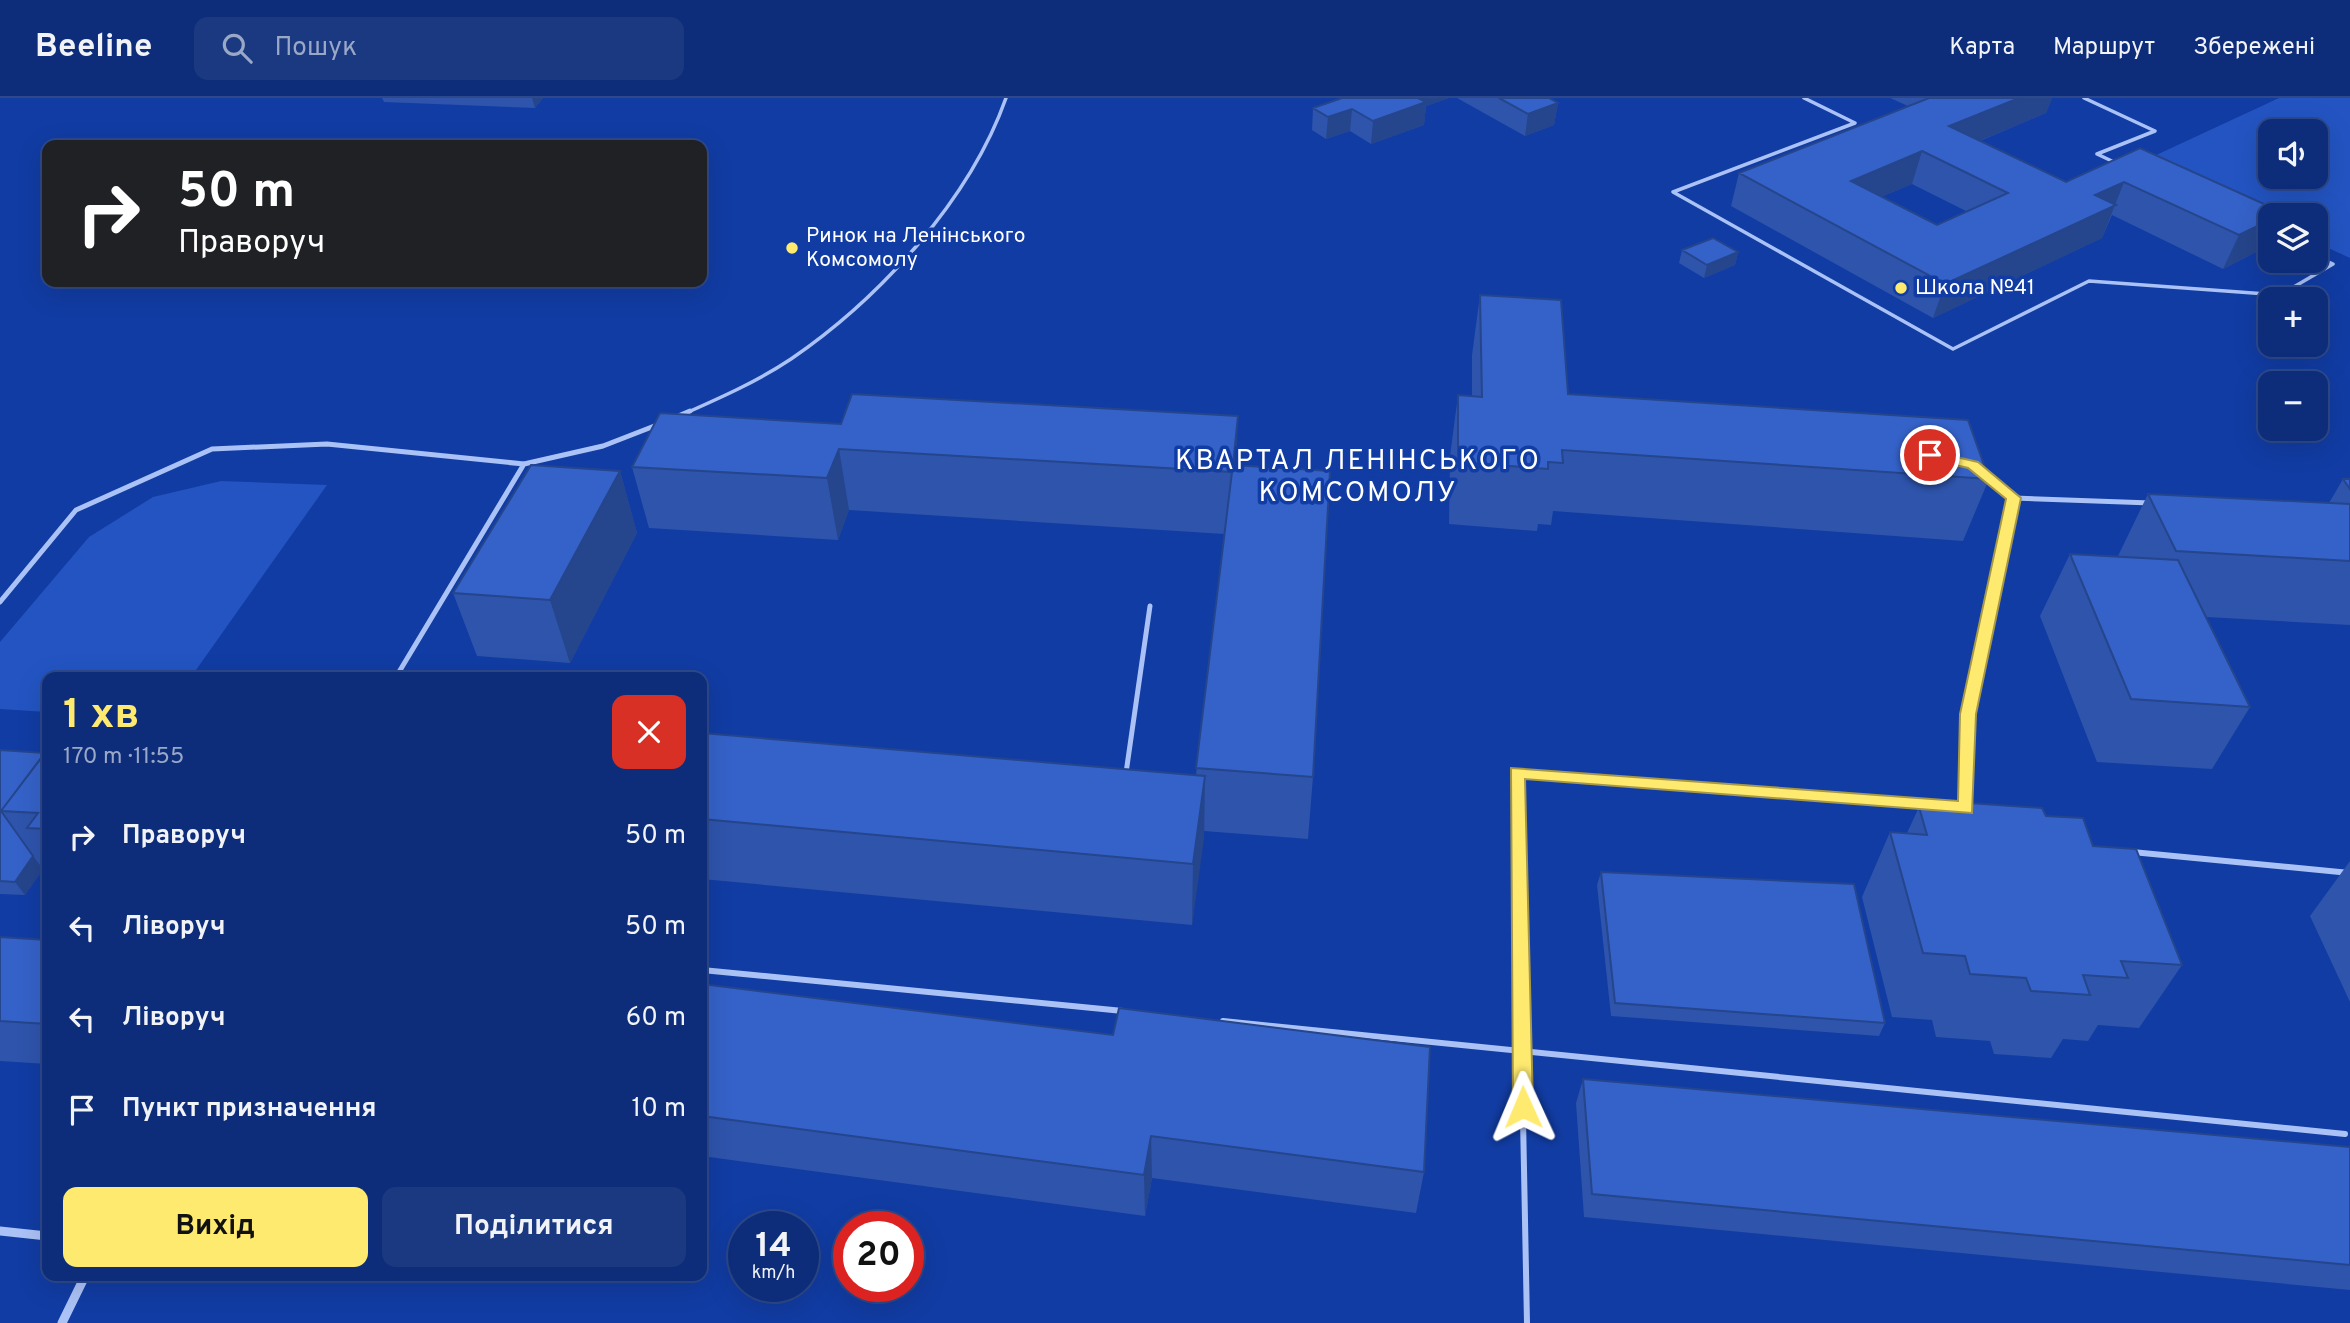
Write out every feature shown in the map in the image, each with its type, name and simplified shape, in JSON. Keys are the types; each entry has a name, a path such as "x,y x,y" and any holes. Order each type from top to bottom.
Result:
{"street":[{"path":"0,1231 42,1235"},
{"path":"62,1323 83,1281"}],"lane":[{"path":"671,419 739,389 793,359 869,294 946,211 1000,121 1006,98"},
{"path":"1804,98 1854,123 1673,191 1952,349 2089,281 2280,295 2318,273"},
{"path":"2084,98 2155,131 2097,154 2121,166"},
{"path":"0,603 76,510 212,449 327,444 524,464 603,446 660,424"},
{"path":"399,672 524,464"},
{"path":"1973,465 2014,498 2165,503"},
{"path":"1966,808 1968,714 2014,498"},
{"path":"1112,772 1126,773 1150,606"},
{"path":"1527,1323 1517,772 1966,808 1979,814"},
{"path":"2120,850 2350,873"},
{"path":"707,970 1132,1012"},
{"path":"1215,1020 2345,1135"}],"shaded area":[{"path":"2279,98 2350,98 2350,258 2328,248 2328,203 2258,203 2258,210 2139,163"},
{"path":"221,481 327,485 195,672 42,672 42,712 0,709 0,642 89,537 153,497"}],"building":[{"path":"1342,98 1418,98 1426,102 1373,121 1352,109 1328,117 1313,108"},
{"path":"1499,98 1549,98 1558,103 1528,114"},
{"path":"1929,98 2019,98 1949,126 2066,182 2140,148 2262,203 2258,203 2258,226 2239,235 2124,182 2095,195 2116,205 1945,284 1739,173","holes":["1922,151 2008,193 1937,225 1851,181"]},
{"path":"1713,238 1738,252 1707,265 1682,250"},
{"path":"1480,295 1561,300 1568,394 1968,420 1989,479 1562,450 1563,463 1548,462 1548,469 1458,462 1458,395 1482,397"},
{"path":"852,394 1238,416 1233,465 1330,471 1313,777 1196,768 1232,472 839,449 827,478 632,467 660,413 841,424"},
{"path":"531,465 620,471 550,600 453,593"},
{"path":"2343,479 2350,479 2350,489"},
{"path":"2148,494 2350,504 2350,561 2176,551"},
{"path":"2070,554 2178,560 2250,707 2131,699"},
{"path":"707,733 1205,776 1193,864 707,819"},
{"path":"0,750 42,753 42,757 1,811 33,856 15,882 0,881"},
{"path":"42,757 42,829 27,828 38,813 1,811"},
{"path":"1969,803 2042,808 2046,816 2083,818 2093,846 2136,849 2182,965 2121,961 2128,978 2083,975 2090,995 2031,991 2026,978 1970,974 1965,956 1923,953 1890,832 1927,835 1919,807 1971,811"},
{"path":"1601,872 1854,884 1885,1023 1615,1003"},
{"path":"0,937 42,940 42,1024 0,1021"},
{"path":"707,985 1113,1035 1119,1008 1430,1047 1424,1172 1151,1136 1144,1175 707,1117"},
{"path":"1583,1079 2350,1147 2350,1265 1592,1194"}],"place":[{"name":"Ринок на Ленінського Комсомолу","path":"792,248"},
{"name":"Школа №41","path":"1901,288"}],"district":[{"name":"КВАРТАЛ ЛЕНІНСЬКОГО КОМСОМОЛУ","path":"1358,478"}],"route":[{"path":"1523,1107 1517,772 1966,808 1968,714 2014,498 1973,465 1930,455"}]}
